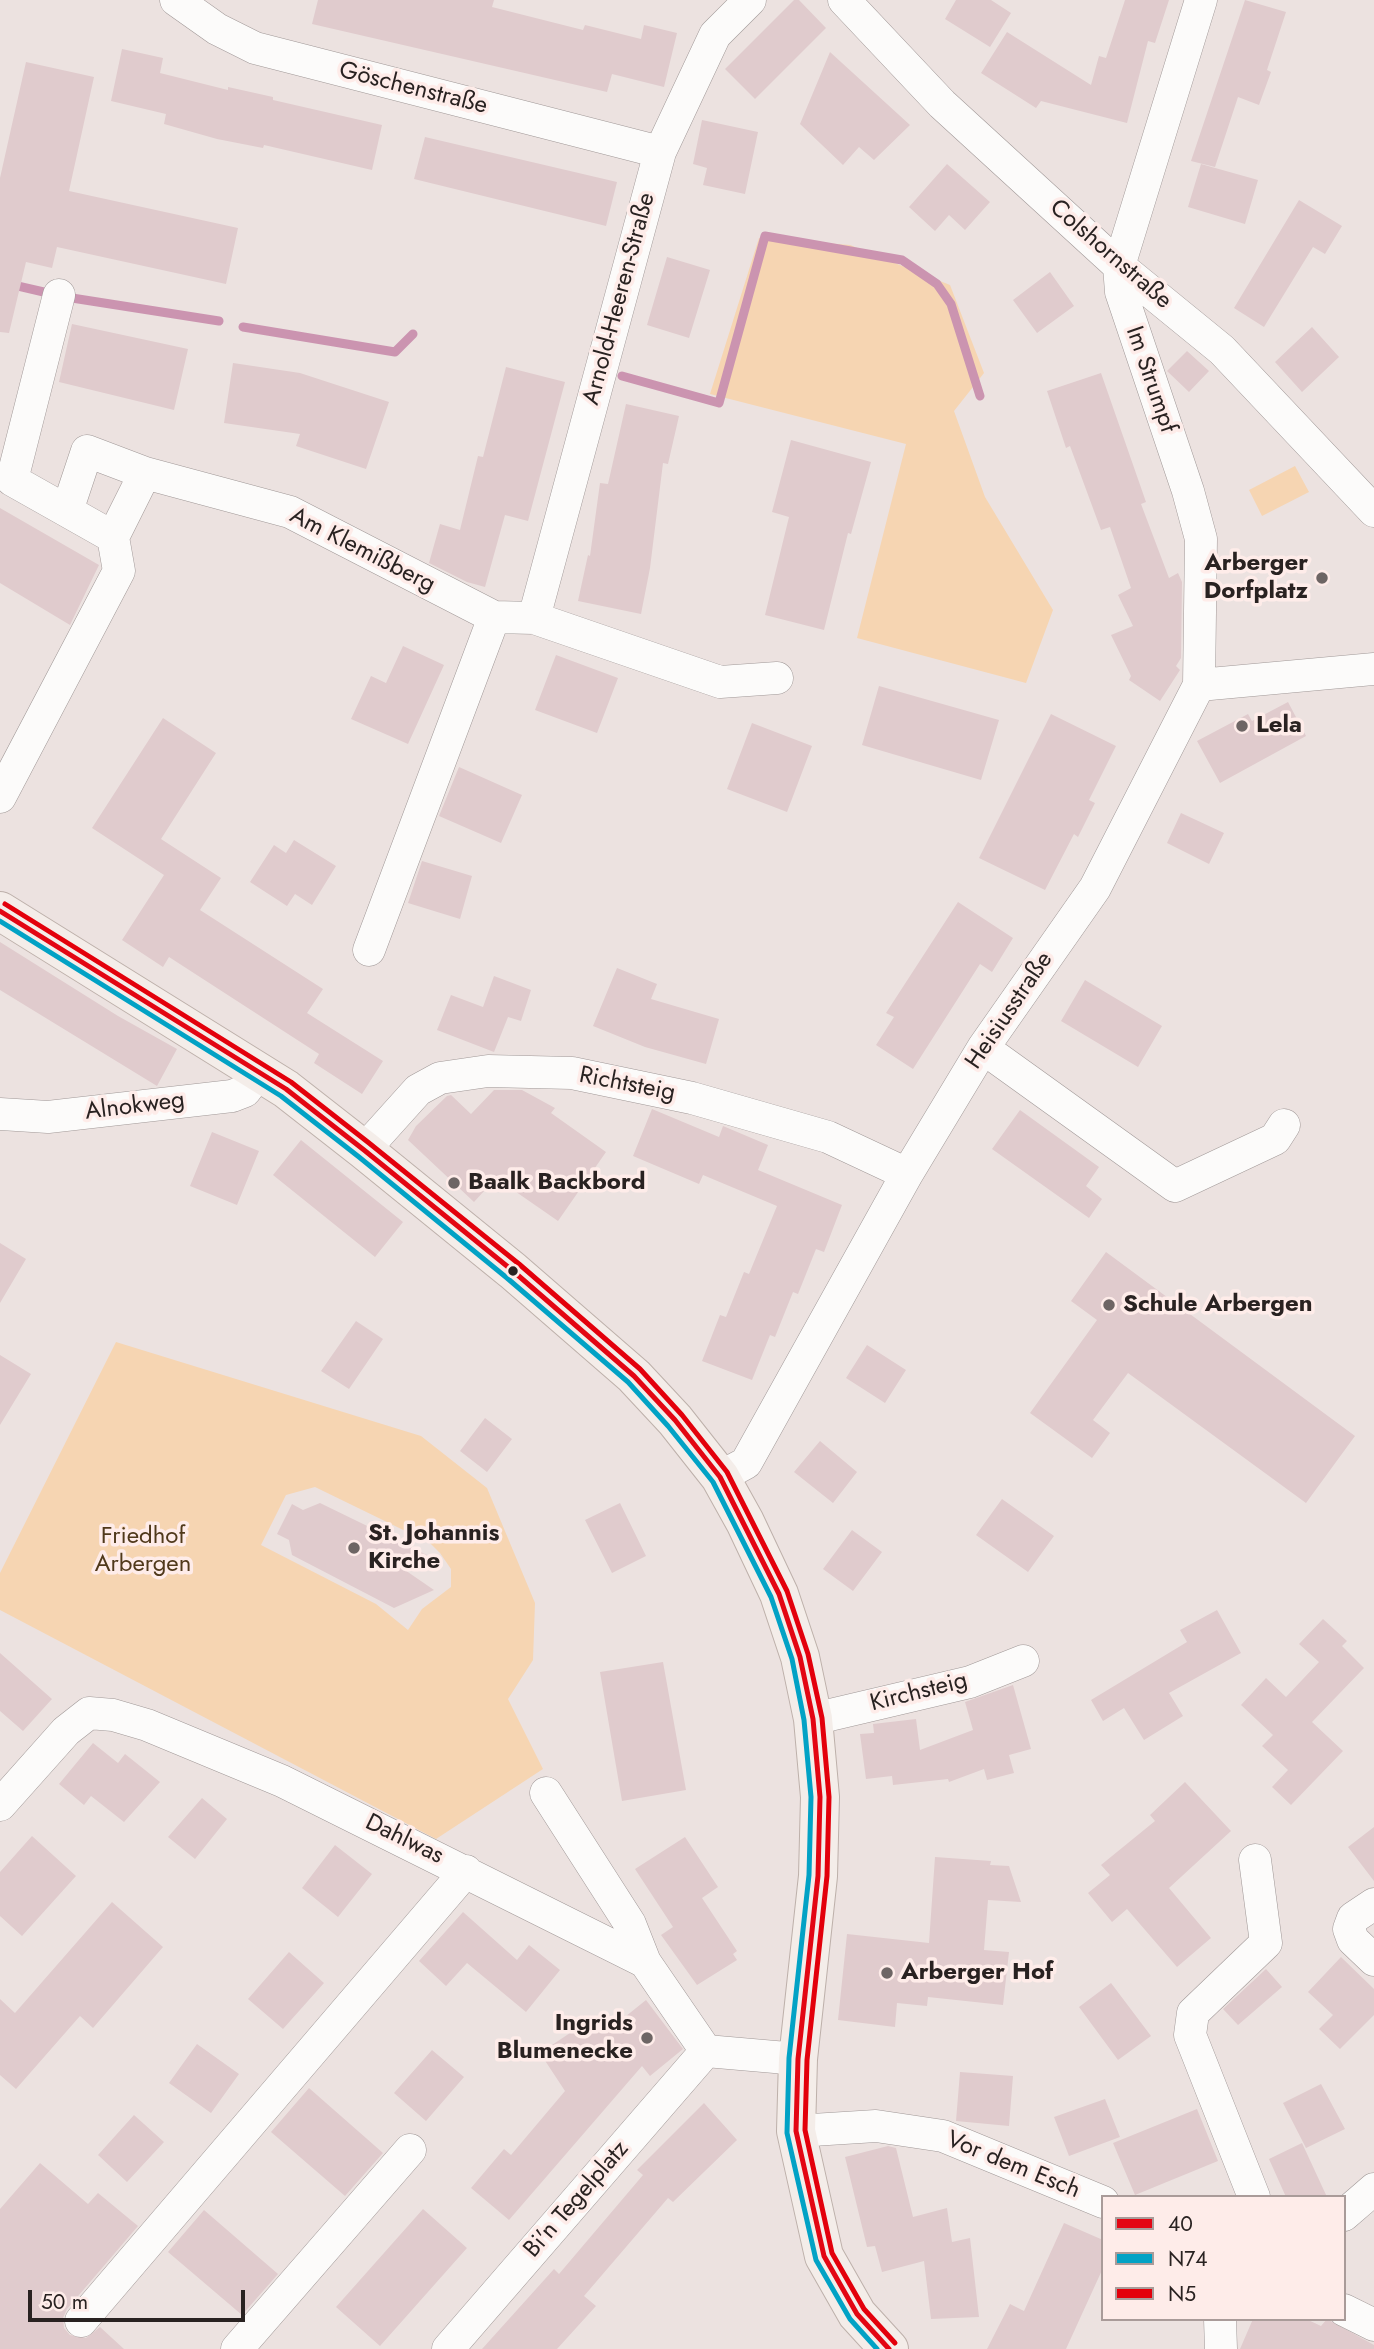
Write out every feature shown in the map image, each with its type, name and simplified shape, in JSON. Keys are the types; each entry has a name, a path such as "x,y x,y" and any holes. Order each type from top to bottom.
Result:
{"main road":[{"path":"0,911 259,1072 364,1150 513,1270 634,1376 675,1420 720,1477 779,1594 800,1657 813,1719 821,1797 818,1876 798,2059 796,2131 824,2256 857,2314 889,2349"}],"street":[{"name":"Göschenstraße","path":"176,0 217,29 255,48 660,152"},
{"name":"Arnold-Heeren-Straße","path":"534,618 660,152 715,35 750,0"},
{"name":"Colshornstraße","path":"844,0 942,104 1119,267 1222,349 1374,511"},
{"name":"Im Strumpf","path":"1199,685 1201,539 1188,491 1121,292 1119,267 1201,0"},
{"path":"59,295 6,482 113,537"},
{"name":"Am Klemißberg","path":"67,511 87,451 145,473 290,512 494,617 534,618 720,682 777,678"},
{"path":"0,797 119,571 113,537 145,473"},
{"path":"369,950 494,617"},
{"path":"1199,685 1374,669"},
{"name":"Heisiusstraße","path":"720,1477 746,1463 907,1174 983,1048 1095,888 1199,685"},
{"path":"983,1048 1175,1186 1275,1139 1284,1125"},
{"name":"Richtsteig","path":"364,1150 418,1090 440,1079 488,1071 572,1073 692,1098 828,1137 907,1174"},
{"name":"Alnokweg","path":"0,1114 48,1117 232,1096 246,1091 259,1072"},
{"name":"Kirchsteig","path":"813,1719 970,1682 1023,1661"},
{"name":"Dahlwas","path":"0,1805 66,1731 89,1713 113,1715 147,1725 282,1781 645,1962 706,2051"},
{"path":"546,1793 630,1924 645,1962"},
{"path":"1253,2195 1190,2035 1193,2013 1266,1943 1255,1860"},
{"path":"81,2321 467,1871"},
{"path":"1374,1904 1353,1919 1349,1929 1353,1940 1374,1960"},
{"path":"706,2051 798,2059"},
{"name":"Bi'n Tegelplatz","path":"448,2349 706,2051"},
{"name":"Vor dem Esch","path":"796,2131 876,2126 943,2136 1101,2201"},
{"path":"237,2349 410,2150"},
{"path":"1346,2212 1374,2189"},
{"path":"1346,2311 1374,2325"},
{"path":"1220,2321 1222,2349"}],"green space":[{"path":"759,238 850,245 950,285 984,373 954,411 985,497 1053,610 1026,683 857,638 906,444 710,394"},
{"path":"1295,466 1309,492 1262,516 1249,490"},
{"name":"Friedhof Arbergen","path":"116,1342 421,1436 487,1488 535,1603 533,1660 508,1699 543,1769 436,1839 0,1610 0,1573","holes":["315,1487 430,1543 451,1569 451,1587 422,1609 408,1630 376,1604 261,1545 286,1495"]}],"building":[{"path":"318,0 494,0 492,7 583,30 585,25 641,39 644,25 677,33 664,87 612,74 607,92 312,24"},
{"path":"794,0 799,0 826,28 755,99 725,69"},
{"path":"956,0 991,0 1011,13 990,47 945,19"},
{"path":"1125,0 1169,0 1155,43 1148,41 1127,123 1041,101 1036,108 981,73 1007,32 1091,85 1099,56 1106,58"},
{"path":"1245,0 1286,12 1267,70 1271,72 1259,105 1238,97 1215,167 1191,161"},
{"path":"122,49 163,58 160,73 228,90 228,87 273,97 273,100 382,125 372,170 264,145 263,148 217,139 164,124 166,114 111,101"},
{"path":"830,52 910,125 874,160 859,147 843,165 800,124"},
{"path":"26,62 94,77 69,191 238,228 226,284 57,247 52,268 26,262 9,333 0,332 0,178"},
{"path":"702,120 758,132 745,194 703,185 707,168 693,164"},
{"path":"425,137 617,182 606,226 414,179"},
{"path":"947,164 990,202 965,230 949,215 935,231 909,207"},
{"path":"1201,164 1258,180 1245,224 1188,207"},
{"path":"1299,200 1342,226 1325,254 1313,247 1264,327 1234,308"},
{"path":"667,257 710,270 689,338 647,325"},
{"path":"1050,272 1074,306 1037,333 1013,300"},
{"path":"72,324 188,349 174,410 59,382"},
{"path":"1312,327 1339,357 1302,392 1275,362"},
{"path":"1187,351 1209,371 1189,392 1167,371"},
{"path":"233,363 300,373 389,402 366,469 296,446 300,434 224,423"},
{"path":"506,367 565,382 528,521 505,515 485,587 467,582 429,563 440,524 460,530 478,456 483,457"},
{"path":"1101,373 1146,502 1141,504 1169,578 1178,573 1182,582 1181,658 1176,666 1180,670 1160,701 1129,680 1131,676 1111,635 1133,626 1118,595 1131,588 1110,527 1101,530 1070,446 1066,448 1047,391"},
{"path":"626,404 679,416 668,464 663,463 650,568 641,614 578,601 588,555 590,556 600,483 608,484"},
{"path":"791,440 871,462 851,534 848,533 824,630 765,615 789,517 772,512"},
{"path":"0,508 99,565 70,625 0,583"},
{"path":"403,646 444,665 408,744 351,719 371,676 386,683"},
{"path":"556,655 618,678 597,733 535,710"},
{"path":"879,686 999,720 981,780 862,745"},
{"path":"1288,702 1306,736 1220,783 1197,741 1248,714 1252,721"},
{"path":"1051,714 1116,746 1089,800 1095,803 1078,837 1074,834 1045,890 979,858"},
{"path":"163,718 216,753 161,839 221,878 200,910 323,989 307,1013 383,1061 362,1094 314,1063 319,1054 169,957 163,967 122,940 164,875 92,828"},
{"path":"752,723 812,746 787,812 727,789"},
{"path":"459,767 522,795 501,843 439,816"},
{"path":"1181,813 1224,833 1209,864 1167,843"},
{"path":"294,840 336,866 312,905 295,894 287,906 250,882 274,845 286,853"},
{"path":"422,861 472,876 460,919 408,903"},
{"path":"958,902 1013,938 992,972 980,964 913,1069 876,1045 894,1017 886,1013"},
{"path":"0,942 118,1016 177,1049 157,1086 0,990"},
{"path":"617,968 657,984 651,999 719,1019 706,1064 645,1047 593,1026"},
{"path":"494,976 531,990 521,1021 508,1017 494,1052 437,1030 451,995 483,1007"},
{"path":"1085,980 1162,1026 1138,1067 1061,1021"},
{"path":"494,1090 522,1090 555,1108 551,1113 606,1152 558,1221 496,1178 474,1202 408,1140 416,1126 447,1096 451,1095 471,1114"},
{"path":"652,1109 719,1137 723,1126 768,1145 758,1170 842,1205 824,1252 816,1249 798,1294 793,1292 775,1337 770,1335 752,1380 702,1361 720,1315 726,1317 744,1272 749,1274 777,1206 703,1175 699,1184 633,1156"},
{"path":"1020,1110 1099,1167 1086,1186 1102,1199 1089,1218 992,1149"},
{"path":"212,1132 259,1151 237,1205 190,1186"},
{"path":"301,1140 403,1222 375,1257 273,1175"},
{"path":"0,1243 26,1259 0,1303"},
{"path":"1106,1252 1355,1436 1306,1503 1128,1373 1093,1420 1110,1433 1092,1458 1030,1413 1097,1320 1071,1301"},
{"path":"356,1321 383,1339 349,1389 321,1371"},
{"path":"867,1345 906,1370 885,1403 846,1378"},
{"path":"0,1355 31,1374 0,1425"},
{"path":"485,1418 512,1439 487,1472 460,1451"},
{"path":"820,1441 857,1472 833,1503 794,1472"},
{"path":"1002,1499 1054,1536 1028,1572 976,1535"},
{"path":"320,1503 433,1558 402,1568 434,1590 394,1608 292,1555 289,1540 277,1534 292,1504 303,1510"},
{"path":"620,1503 646,1556 612,1573 585,1520"},
{"path":"852,1530 882,1552 853,1591 823,1569"},
{"path":"1217,1610 1241,1653 1169,1693 1183,1716 1144,1740 1124,1708 1103,1721 1091,1700 1187,1642 1180,1630"},
{"path":"1323,1619 1347,1641 1342,1646 1364,1668 1312,1722 1343,1751 1291,1805 1272,1787 1288,1770 1262,1746 1273,1735 1241,1705 1266,1678 1286,1697 1319,1662 1299,1644"},
{"path":"0,1653 52,1699 23,1731 0,1711"},
{"path":"663,1662 686,1790 622,1801 600,1672"},
{"path":"1013,1685 1031,1749 1009,1755 1014,1773 987,1780 984,1769 949,1782 948,1779 893,1785 892,1776 866,1779 860,1734 874,1733 873,1724 916,1719 920,1750 973,1730 965,1702"},
{"path":"93,1743 118,1763 125,1754 160,1782 124,1822 91,1796 84,1805 59,1784"},
{"path":"1185,1782 1231,1831 1169,1888 1211,1938 1177,1967 1127,1909 1112,1922 1088,1893 1110,1875 1101,1865 1155,1821 1150,1815"},
{"path":"202,1798 227,1819 195,1859 168,1837"},
{"path":"1374,1827 1374,1881 1348,1847"},
{"path":"32,1836 76,1876 22,1936 0,1916 0,1872"},
{"path":"685,1837 718,1887 702,1898 737,1951 733,1954 737,1960 697,1985 661,1935 673,1927 635,1869"},
{"path":"335,1845 372,1874 338,1917 302,1888"},
{"path":"935,1857 991,1861 990,1865 1009,1866 1021,1902 988,1900 984,1950 1009,1952 1003,2005 928,1997 927,2006 897,2003 895,2027 838,2020 847,1934 929,1943"},
{"path":"112,1902 163,1947 93,2028 80,2016 16,2089 0,2075 0,1999 15,2013"},
{"path":"463,1912 517,1960 529,1945 560,1970 526,2012 467,1963 446,1986 419,1961"},
{"path":"289,1952 324,1983 283,2029 248,1999"},
{"path":"1341,1957 1374,1989 1374,2015 1340,2049 1319,2029 1333,2015 1308,1992"},
{"path":"1266,1969 1282,1987 1238,2025 1223,2009"},
{"path":"1111,1983 1151,2036 1118,2060 1079,2007"},
{"path":"646,2000 683,2049 650,2076 642,2066 509,2220 471,2188 504,2149 511,2155 565,2091 540,2053 594,2017 605,2033"},
{"path":"197,2044 239,2074 211,2113 169,2083"},
{"path":"432,2050 464,2077 426,2121 394,2093"},
{"path":"960,2072 1013,2076 1009,2126 956,2121"},
{"path":"1321,2084 1345,2129 1306,2148 1283,2103"},
{"path":"309,2088 383,2153 345,2196 271,2132"},
{"path":"1105,2099 1120,2137 1069,2156 1054,2117"},
{"path":"704,2103 737,2140 673,2202 668,2198 584,2296 596,2306 557,2349 482,2349 554,2269 559,2274 643,2175 637,2170"},
{"path":"1197,2109 1218,2161 1135,2195 1113,2143"},
{"path":"134,2115 164,2142 127,2182 98,2155"},
{"path":"1302,2143 1326,2195 1285,2195 1269,2159"},
{"path":"888,2146 896,2148 913,2217 947,2208 952,2242 970,2238 979,2317 931,2319 924,2261 882,2272 875,2246 867,2247 845,2157"},
{"path":"40,2163 88,2204 98,2193 138,2226 67,2309 63,2318 64,2328 70,2335 86,2338 100,2327 124,2349 0,2349 0,2209"},
{"path":"423,2209 467,2248 380,2346 336,2307"},
{"path":"204,2210 278,2274 242,2315 168,2252"},
{"path":"1064,2223 1101,2239 1101,2272 1066,2349 987,2349 1010,2304 1024,2311"},
{"path":"1252,2321 1310,2321 1321,2326 1325,2321 1331,2321 1374,2345 1374,2349 1240,2349"}],"waterway":[{"path":"622,376 719,403 765,236 902,260 937,284 951,304 980,396"},
{"path":"0,282 48,293"},
{"path":"72,298 219,321"},
{"path":"243,327 395,352 413,334"}],"transit line":[{"name":"N5","path":"5,904 291,1082 369,1143 519,1264 640,1369 682,1415 727,1472 787,1591 808,1654 822,1718 829,1797 827,1876 807,2060 805,2130 832,2253 864,2309 895,2343"},
{"name":"40","path":"0,911 286,1089 364,1150 513,1271 634,1376 675,1420 720,1477 779,1594 800,1657 813,1719 820,1797 818,1876 798,2059 796,2131 824,2256 857,2314 889,2349"},
{"name":"N74","path":"0,921 281,1096 359,1157 507,1278 628,1382 713,1482 771,1597 792,1659 804,1720 811,1797 809,1875 789,2058 787,2133 816,2260 850,2319 877,2349"}],"place":[{"name":"Arberger Dorfplatz","path":"1322,578"},
{"name":"Lela","path":"1242,726"},
{"name":"Baalk Backbord","path":"454,1183"},
{"name":"Schule Arbergen","path":"1109,1305"},
{"name":"St. Johannis Kirche","path":"354,1548"},
{"name":"Arberger Hof","path":"887,1973"},
{"name":"Ingrids Blumenecke","path":"647,2038"}]}
